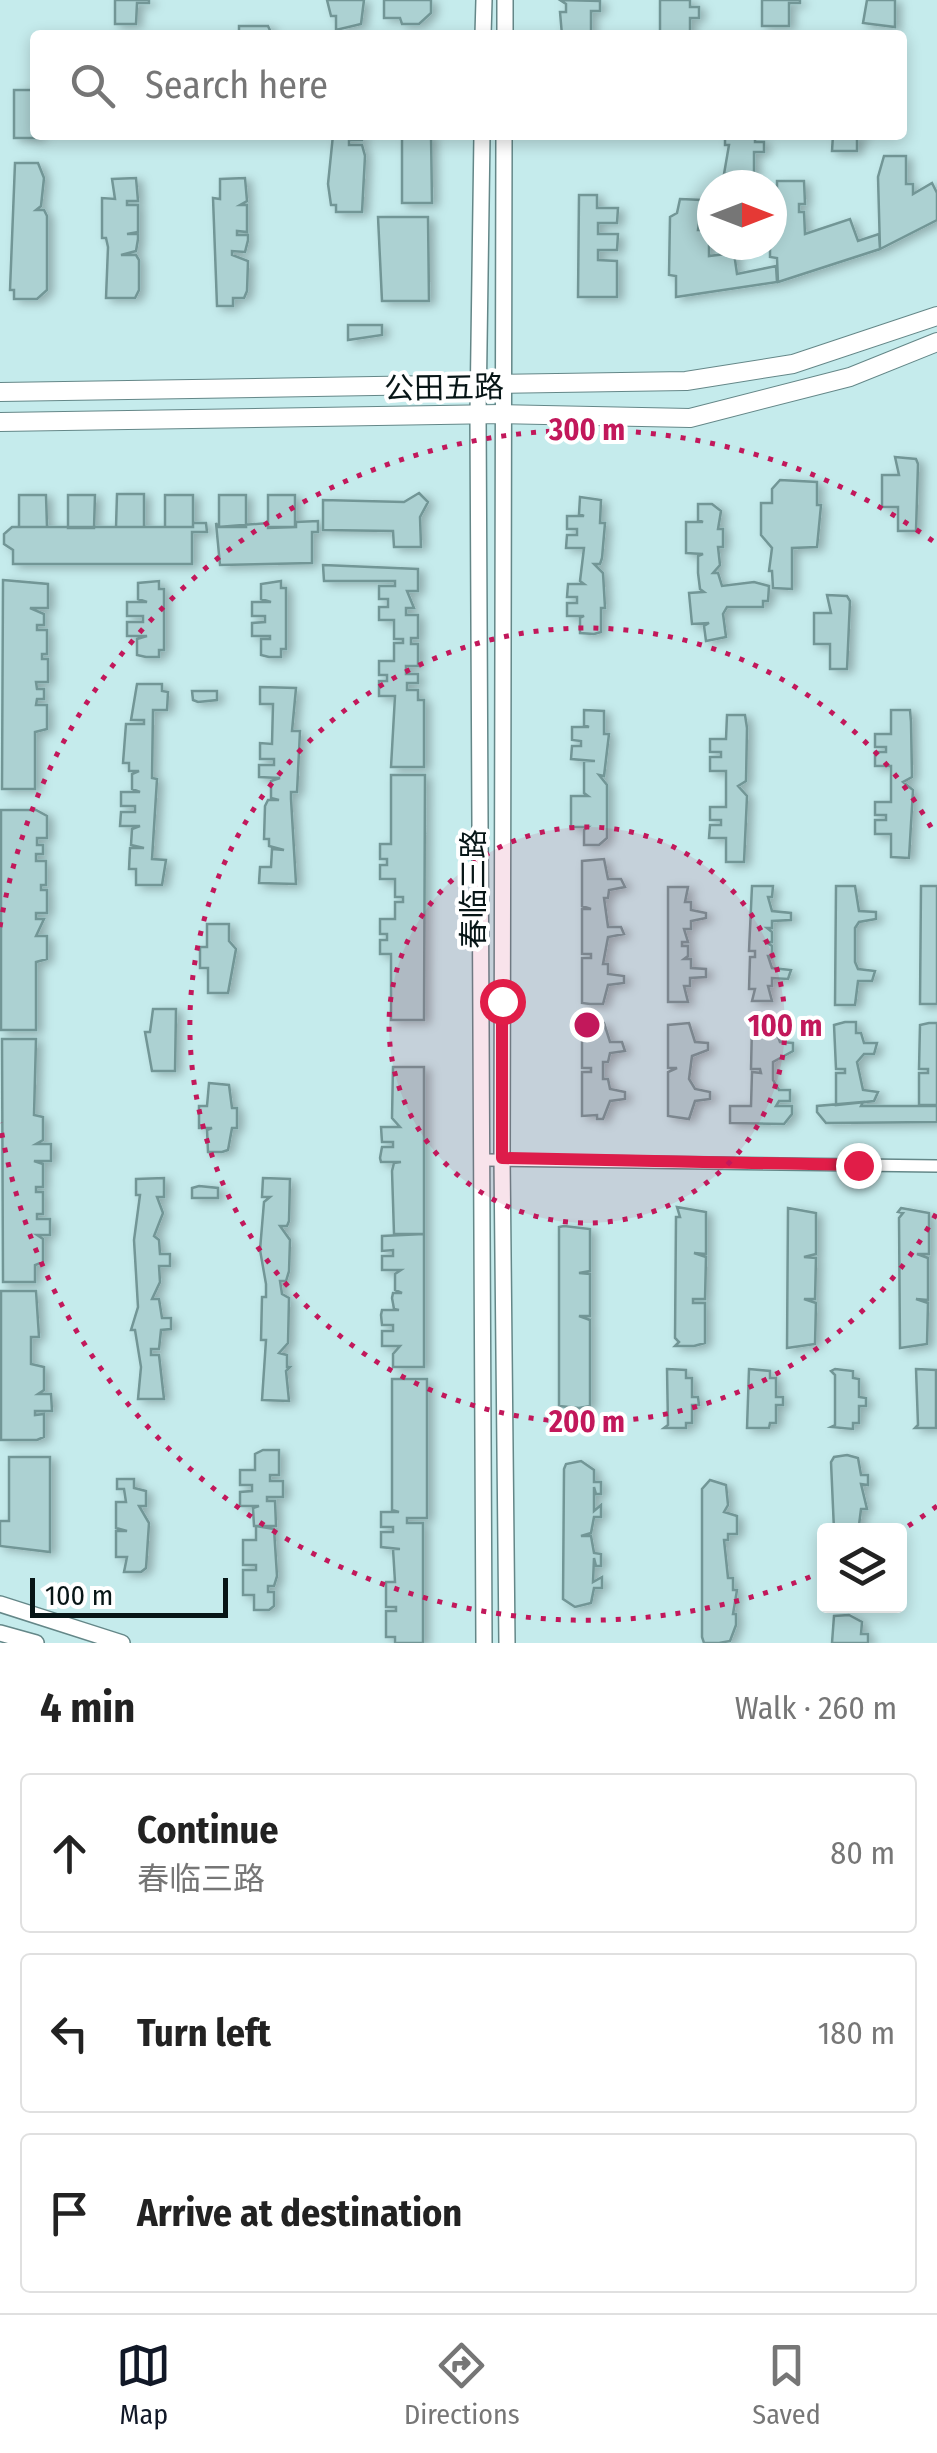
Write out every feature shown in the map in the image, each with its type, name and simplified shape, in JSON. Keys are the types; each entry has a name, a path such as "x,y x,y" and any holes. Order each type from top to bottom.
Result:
{"main road":[{"name":"公田五路","path":"0,392 686,381 793,364 937,316"},
{"name":"公田五路","path":"0,422 478,414 690,418 850,377 937,342"}],"street":[{"path":"484,0 484,30"},
{"path":"505,0 505,30"},
{"name":"春临三路","path":"482,140 478,414 484,1643"},
{"name":"春临三路","path":"504,140 502,1158 507,1643"},
{"path":"484,1160 937,1166"},
{"path":"0,1604 122,1643"},
{"path":"0,1632 36,1643"}],"building":[{"path":"115,0 149,3 137,3 136,24 115,24"},
{"path":"327,0 364,0 361,24 336,30 336,16 331,16"},
{"path":"384,0 431,0 431,13 419,24 402,24 400,18 384,18"},
{"path":"560,0 600,1 600,11 591,11 591,30 562,30 560,12 566,12 566,4"},
{"path":"660,0 690,0 690,7 699,7 699,18 690,18 690,30 660,30"},
{"path":"762,0 800,3 789,3 789,26 762,26"},
{"path":"867,0 895,0 895,27 863,23"},
{"path":"239,26 268,26 270,30 239,30"},
{"path":"14,90 30,90 30,138 14,138"},
{"path":"332,140 362,145 362,212 336,212 328,184"},
{"path":"402,140 431,140 432,203 402,203"},
{"path":"725,140 755,140 764,142 764,152 754,152 754,170 725,170 729,145 725,145"},
{"path":"833,140 857,140 857,151 832,151"},
{"path":"884,156 906,156 906,184 913,184 913,194 932,183 937,193 937,220 880,249 878,177"},
{"path":"15,163 38,163 44,178 41,206 36,210 44,210 47,216 47,290 37,299 14,299 14,290 10,290"},
{"path":"136,178 138,201 127,201 127,205 138,205 138,232 127,234 138,234 136,251 121,255 136,255 139,260 139,290 135,298 106,298 108,247 106,238 102,238 102,198 115,199 112,179"},
{"path":"245,178 247,201 240,205 247,205 247,232 237,231 237,235 248,235 248,240 245,252 232,251 232,255 248,261 247,291 244,298 233,298 233,306 217,306 213,198 220,199 220,179"},
{"path":"787,181 804,181 805,204 799,204 799,212 804,212 805,234 850,219 858,241 879,234 880,249 778,282 777,260 787,260"},
{"path":"579,195 597,195 597,208 618,208 617,223 598,223 598,234 618,234 617,250 598,250 598,260 617,261 617,297 578,297"},
{"path":"680,199 697,200 697,260 735,260 737,274 776,266 777,282 676,297 676,276 669,275 670,217 677,213"},
{"path":"378,217 428,217 429,301 382,301"},
{"path":"348,325 382,325 382,335 348,340"},
{"path":"895,457 916,459 918,464 916,531 898,531 898,507 882,507 882,475 899,475"},
{"path":"780,480 817,482 817,505 821,505 817,547 792,548 792,589 773,588 769,571 772,548 761,535 761,503 772,503 772,489"},
{"path":"419,493 428,502 420,517 421,547 394,547 393,531 323,530 323,500 404,502"},
{"path":"117,494 144,494 144,527 116,527"},
{"path":"19,495 46,495 47,527 19,527"},
{"path":"68,495 95,495 94,528 68,528"},
{"path":"165,495 193,495 193,527 165,527"},
{"path":"219,495 246,495 246,527 219,527"},
{"path":"268,495 295,495 295,527 268,527"},
{"path":"580,497 601,500 600,523 605,523 602,558 600,564 594,564 603,573 605,608 601,608 601,632 594,634 580,633 580,618 584,616 567,616 567,603 577,603 577,597 567,597 568,584 584,584 580,581 584,548 566,548 567,535 577,535 577,529 567,529 567,516 584,516 579,514"},
{"path":"698,504 712,504 721,511 718,529 723,529 723,547 718,547 720,565 713,573 718,573 722,586 754,582 769,586 768,601 763,601 763,607 727,607 723,614 726,637 706,641 704,626 709,623 692,624 689,593 704,592 698,573 698,556 703,554 686,553 686,522 703,522 698,520"},
{"path":"318,521 318,532 312,532 312,563 220,565 216,523 218,527 268,523 268,528"},
{"path":"193,523 206,523 207,532 192,532 192,564 13,564 13,550 4,544 4,534 12,527 193,527"},
{"path":"323,565 418,569 418,591 407,591 414,608 406,608 406,615 418,615 418,638 411,638 411,644 418,644 418,666 406,666 406,674 418,674 418,683 407,683 407,690 418,690 418,700 424,700 424,767 391,767 395,696 379,696 379,681 387,681 387,675 379,675 379,661 394,661 394,643 403,643 403,639 394,639 394,620 379,620 379,607 388,607 388,599 379,599 379,586 395,586 395,581 324,581"},
{"path":"3,580 48,584 48,608 30,608 44,614 44,625 37,625 37,630 47,630 47,654 42,654 42,659 48,659 48,682 36,682 37,689 44,689 44,699 37,699 36,705 47,705 47,729 35,732 35,789 2,789"},
{"path":"159,581 159,589 164,589 164,650 159,650 159,657 137,655 137,639 147,636 127,636 127,622 143,622 143,616 127,616 127,602 147,602 138,599 138,583"},
{"path":"281,581 281,588 286,588 286,649 281,649 281,657 269,657 261,655 261,639 270,636 252,636 252,623 265,622 265,616 252,616 252,602 271,602 261,599 261,584"},
{"path":"827,595 847,596 850,601 847,669 830,669 830,644 814,644 814,613 831,613"},
{"path":"137,684 162,684 162,691 168,692 167,710 153,710 152,778 157,779 152,859 166,860 162,885 136,885 136,869 129,869 130,848 144,848 131,845 132,829 140,826 120,826 121,812 135,812 135,806 121,806 121,792 140,792 132,789 132,774 139,771 129,771 129,763 123,763 126,724 144,724 144,720 131,720"},
{"path":"260,687 296,688 292,731 300,731 297,792 291,792 291,799 296,884 259,883 260,867 271,867 272,849 284,850 269,846 269,839 264,839 265,806 268,800 279,800 271,798 271,781 280,778 259,777 259,765 274,765 274,759 260,759 260,743 272,744 273,704 260,704"},
{"path":"192,691 217,691 217,700 198,702 193,700"},
{"path":"584,710 604,711 604,734 609,734 604,776 599,775 607,785 607,838 599,845 584,845 584,830 588,827 571,827 571,796 588,796 584,793 584,761 595,761 571,759 572,746 581,746 581,741 572,740 572,727 589,727 584,725"},
{"path":"891,710 910,710 912,777 903,782 913,790 909,858 891,857 891,834 875,834 875,820 886,820 886,815 875,815 875,802 891,802 891,766 875,766 875,752 886,752 886,747 875,747 875,734 891,734"},
{"path":"727,715 745,715 747,728 746,781 738,786 747,796 744,862 726,862 726,838 709,838 710,825 721,825 721,820 710,820 710,807 726,807 726,771 710,771 710,757 721,757 721,752 710,752 710,739 726,739"},
{"path":"391,775 425,775 424,1020 391,1020 391,954 380,954 380,940 387,940 387,934 380,934 380,919 395,919 395,902 403,902 403,897 395,897 395,879 380,879 380,865 387,865 387,859 380,859 380,844 391,844"},
{"path":"1,810 36,810 47,816 47,838 37,838 37,845 43,845 43,854 36,854 36,861 46,861 46,885 41,885 41,890 47,890 47,913 36,913 36,919 44,919 36,936 47,936 47,959 36,962 36,1030 1,1030"},
{"path":"604,859 608,879 621,879 625,887 609,890 608,898 604,898 608,927 621,927 624,934 608,937 603,964 608,964 608,974 624,976 624,983 608,985 603,1004 590,1004 582,1003 582,958 591,958 591,954 582,954 582,909 591,909 582,906 582,861"},
{"path":"752,886 773,886 772,897 768,897 772,911 791,913 791,920 772,921 772,928 767,928 772,932 772,942 766,942 772,946 772,956 768,956 772,968 791,970 788,979 772,978 772,986 768,986 772,1001 752,1001 755,989 749,989 750,957 755,957 755,951 749,951"},
{"path":"836,886 855,886 859,911 876,912 876,919 859,922 855,928 858,969 875,971 872,981 858,981 855,1005 835,1005"},
{"path":"921,886 937,886 937,1004 920,1004"},
{"path":"668,887 688,887 685,902 691,902 691,910 706,913 706,918 691,921 691,929 684,929 688,942 682,942 682,946 688,946 688,956 684,959 691,959 691,968 706,969 706,977 690,978 690,986 684,986 688,1002 668,1002"},
{"path":"207,924 229,924 229,941 236,949 228,993 208,993 208,968 200,968 200,947 207,947"},
{"path":"153,1009 176,1009 175,1071 152,1071 145,1032 150,1032"},
{"path":"856,1022 856,1033 861,1033 864,1043 877,1043 874,1054 864,1054 857,1062 863,1090 878,1092 874,1101 836,1105 836,1073 845,1073 845,1069 836,1069 834,1025"},
{"path":"604,1023 610,1042 622,1042 625,1051 610,1053 608,1062 603,1062 603,1079 608,1079 610,1089 625,1092 625,1099 610,1101 603,1119 597,1119 597,1115 582,1116 582,1072 591,1072 591,1068 582,1068 582,1025"},
{"path":"689,1023 695,1042 708,1043 708,1050 692,1056 689,1079 695,1089 710,1092 710,1099 695,1101 689,1119 668,1116 668,1072 677,1068 668,1068 668,1025"},
{"path":"773,1023 780,1042 793,1043 793,1051 773,1062 773,1080 779,1090 790,1090 790,1101 779,1101 776,1106 792,1106 792,1114 784,1124 730,1123 730,1106 751,1106 752,1072 761,1073 760,1069 751,1069 752,1026"},
{"path":"937,1023 937,1105 919,1105 919,1073 928,1073 928,1069 919,1069 920,1025"},
{"path":"2,1039 36,1039 34,1115 43,1117 43,1140 36,1144 51,1144 51,1161 34,1161 43,1164 43,1187 36,1187 36,1192 43,1192 43,1214 37,1214 37,1219 50,1219 50,1235 37,1235 43,1239 43,1262 35,1265 35,1282 3,1282"},
{"path":"393,1067 424,1067 424,1234 394,1234 392,1171 394,1163 401,1162 381,1162 380,1158 382,1147 393,1147 393,1142 382,1142 381,1127 400,1127 392,1118"},
{"path":"209,1083 229,1085 232,1108 237,1108 237,1128 232,1128 228,1150 222,1152 208,1152 207,1130 212,1128 199,1128 199,1106 207,1106"},
{"path":"863,1102 861,1106 937,1106 937,1122 826,1123 817,1112 817,1106"},
{"path":"164,1178 164,1197 157,1197 163,1213 154,1236 159,1240 160,1254 170,1254 170,1266 159,1266 160,1282 152,1299 159,1299 162,1318 171,1318 171,1329 161,1330 159,1349 151,1349 151,1355 159,1355 164,1399 138,1399 141,1367 135,1330 131,1330 138,1307 134,1240 140,1195 136,1195 136,1179"},
{"path":"263,1178 290,1179 289,1221 287,1226 280,1226 290,1240 289,1271 286,1281 280,1281 282,1294 289,1298 288,1343 279,1353 287,1355 290,1367 286,1371 289,1401 262,1400 266,1340 261,1340 262,1297 266,1297 266,1284 260,1250 264,1202 270,1197 262,1197"},
{"path":"192,1188 218,1188 218,1198 192,1198"},
{"path":"677,1207 706,1212 706,1254 694,1253 706,1257 705,1299 693,1299 693,1303 705,1303 705,1343 694,1346 675,1346 679,1342 675,1338 676,1217 680,1217"},
{"path":"788,1208 816,1213 816,1254 804,1257 816,1258 815,1299 804,1299 816,1303 815,1344 787,1348"},
{"path":"901,1208 929,1213 929,1254 917,1254 928,1258 928,1300 916,1299 928,1303 927,1344 900,1348 899,1218 903,1213 898,1212"},
{"path":"559,1227 590,1229 590,1271 579,1273 590,1274 590,1316 579,1316 590,1320 590,1406 579,1408 559,1406"},
{"path":"424,1234 424,1367 393,1367 393,1354 400,1346 382,1346 382,1331 393,1331 393,1325 382,1325 381,1315 382,1310 399,1310 394,1309 392,1298 393,1293 402,1293 395,1290 395,1274 401,1270 382,1270 382,1256 393,1256 393,1250 382,1251 382,1236"},
{"path":"1,1291 36,1291 39,1337 31,1337 31,1364 44,1367 44,1390 38,1394 51,1394 52,1411 35,1411 35,1415 44,1414 44,1437 37,1440 1,1440"},
{"path":"667,1369 686,1370 686,1378 692,1378 692,1397 698,1397 699,1405 692,1405 692,1423 686,1423 686,1428 664,1428 668,1425"},
{"path":"749,1369 770,1371 770,1378 776,1378 776,1397 783,1397 783,1405 776,1405 776,1423 770,1423 769,1428 747,1428"},
{"path":"916,1369 936,1370 936,1428 915,1428"},
{"path":"831,1371 853,1371 853,1378 859,1379 859,1397 866,1398 866,1406 859,1406 859,1423 853,1423 853,1429 831,1427 835,1425 835,1375"},
{"path":"392,1379 427,1379 427,1518 407,1518 407,1523 423,1523 423,1643 395,1643 395,1637 386,1637 386,1611 396,1611 396,1607 386,1607 386,1582 395,1582 393,1549 400,1549 381,1547 381,1532 393,1532 393,1527 381,1527 381,1512 399,1512 392,1510"},
{"path":"279,1450 279,1475 270,1475 270,1481 283,1481 283,1497 267,1497 267,1501 275,1501 276,1526 254,1526 253,1508 259,1506 240,1506 240,1492 252,1491 252,1485 240,1485 240,1470 255,1470 255,1454"},
{"path":"9,1457 50,1457 50,1552 0,1546 0,1521 9,1521"},
{"path":"834,1457 858,1458 861,1475 868,1475 868,1485 861,1484 867,1509 861,1509 859,1523 834,1523"},
{"path":"581,1461 594,1470 594,1482 601,1482 601,1494 596,1494 594,1487 594,1511 601,1505 601,1517 594,1517 591,1533 581,1536 591,1536 594,1553 601,1554 601,1566 596,1566 594,1558 593,1582 602,1577 602,1588 594,1588 591,1603 575,1607 563,1599 564,1469 566,1464"},
{"path":"117,1479 134,1479 134,1488 146,1491 146,1506 139,1506 149,1523 146,1568 141,1572 124,1572 127,1557 116,1557 116,1531 127,1531 116,1528 116,1502 126,1502 124,1489 117,1489"},
{"path":"710,1480 726,1485 728,1505 724,1512 737,1516 737,1534 728,1534 728,1540 724,1540 728,1578 733,1578 733,1590 737,1590 733,1614 736,1625 730,1641 719,1643 704,1643 702,1637 702,1489"},
{"path":"256,1526 274,1529 277,1576 274,1586 268,1586 268,1592 274,1592 274,1606 269,1610 254,1610 254,1595 243,1595 243,1570 256,1570 256,1565 243,1565 243,1540 256,1540"},
{"path":"849,1615 862,1622 861,1634 868,1634 868,1643 832,1643 834,1616"}],"route":[{"path":"502,1001 502,1158 858,1165"}]}
